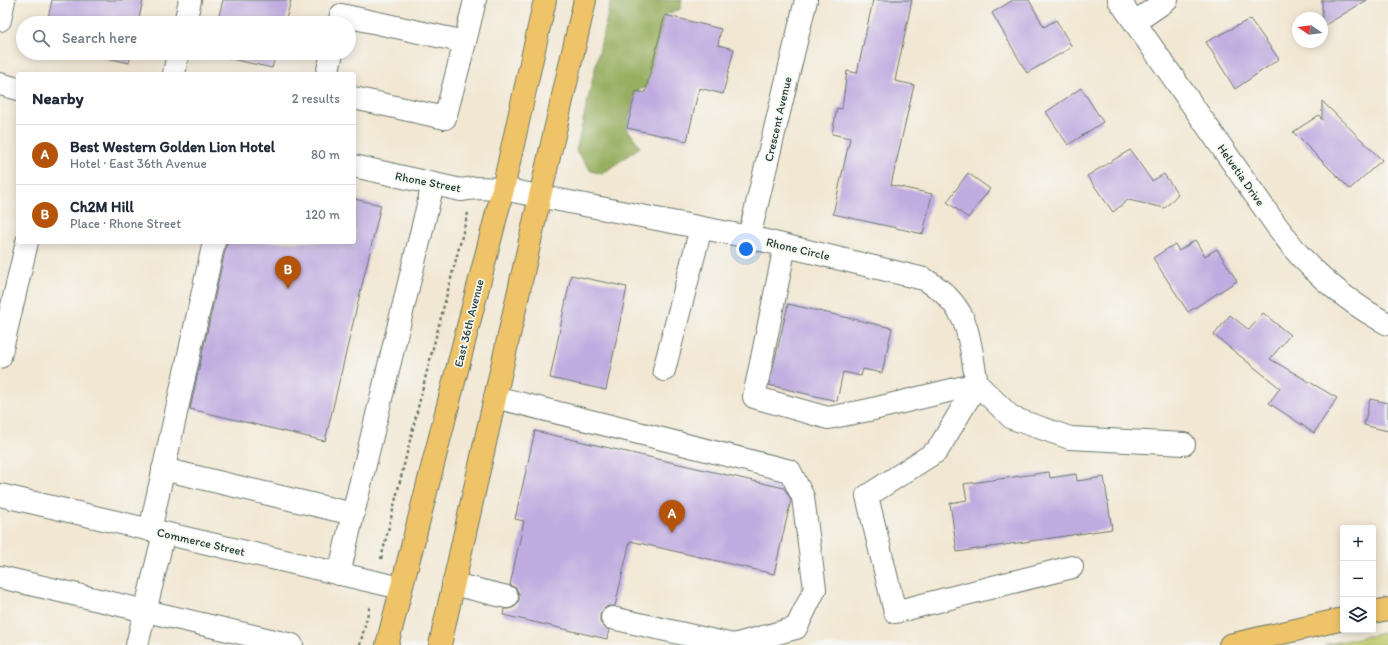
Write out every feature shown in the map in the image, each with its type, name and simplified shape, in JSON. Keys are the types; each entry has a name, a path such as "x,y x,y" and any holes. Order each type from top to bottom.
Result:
{"main road":[{"name":"East 36th Avenue","path":"388,645 401,588 503,189 545,0"},
{"path":"441,645 453,584 585,0"},
{"path":"1376,611 1388,609"},
{"path":"1230,645 1340,620"}],"street":[{"path":"0,20 4,0"},
{"path":"187,16 190,0"},
{"path":"356,98 446,118 475,0"},
{"name":"Crescent Avenue","path":"749,237 806,0"},
{"name":"Helvetia Drive","path":"1119,0 1276,225 1302,258 1335,290 1367,313 1388,324"},
{"path":"1135,22 1167,0"},
{"path":"356,18 465,42"},
{"path":"174,72 177,60"},
{"path":"327,72 330,60"},
{"path":"0,84 16,88"},
{"name":"Rhone Street","path":"356,166 461,190 475,188 503,189"},
{"path":"339,574 433,184"},
{"name":"Rhone Circle","path":"503,189 749,237 924,279 937,286 949,298 963,319 970,345 977,384"},
{"path":"664,370 701,228"},
{"path":"0,357 27,244"},
{"path":"137,645 145,610 157,531 163,469 214,244"},
{"path":"785,246 754,397 828,418 869,410 977,384"},
{"path":"977,384 1012,418 1070,438 1184,444"},
{"path":"977,384 937,451 867,496 895,612 1072,567"},
{"path":"495,397 790,471 802,497 815,589 796,628 733,645 612,618"},
{"path":"163,469 353,514"},
{"name":"Commerce Street","path":"0,495 401,588"},
{"path":"0,577 292,645"},
{"path":"453,584 507,597"}],"path":[{"path":"360,645 464,227"}],"green space":[{"path":"611,0 682,0 680,9 665,15 653,60 670,79 636,91 627,128 640,147 602,174 591,171 576,151"},
{"path":"1388,632 1388,645 1324,645 1328,644"}],"building":[{"path":"52,0 143,0 140,16 49,16"},
{"path":"223,0 291,0 287,16 219,16"},
{"path":"873,0 912,0 895,81 914,85 891,185 932,194 923,234 833,214 850,138 832,134 837,108 842,109 847,71 857,73"},
{"path":"1013,0 1029,0 1044,27 1056,20 1072,47 1027,73 992,13"},
{"path":"1322,0 1367,0 1328,23 1328,12 1322,12"},
{"path":"665,15 721,29 718,45 734,49 723,94 699,88 687,141 627,128 636,91 645,93"},
{"path":"1250,19 1279,59 1235,89 1206,42"},
{"path":"116,60 130,60 129,63"},
{"path":"236,60 274,60 272,68"},
{"path":"1081,88 1103,122 1068,145 1046,112"},
{"path":"1322,101 1382,160 1350,189 1293,132 1319,115 1322,120"},
{"path":"1130,150 1152,181 1164,174 1178,194 1165,208 1128,200 1113,212 1087,176"},
{"path":"968,173 990,189 968,218 947,202"},
{"path":"356,199 381,205 325,441 190,409 227,244 356,244"},
{"path":"1195,240 1205,256 1217,249 1237,281 1188,312 1153,258 1175,244 1179,251"},
{"path":"571,275 627,287 606,390 550,378"},
{"path":"788,304 892,328 882,373 863,369 861,376 843,372 837,401 769,385"},
{"path":"1263,313 1290,335 1270,359 1337,398 1314,433 1269,403 1280,388 1214,335 1230,315 1249,330"},
{"path":"1370,399 1388,403 1388,431 1364,425"},
{"path":"535,431 784,488 791,500 774,574 630,541 615,606 608,606 600,615 600,622 609,630 607,639 503,615 504,609 510,609 516,606 519,600 519,594 516,588 510,585 524,521 515,519"},
{"path":"1049,472 1050,478 1076,474 1077,481 1104,477 1112,529 957,552 950,503 967,500 964,484"}],"place":[{"name":"Ch2M Hill","path":"288,289"},
{"name":"Best Western Golden Lion Hotel","path":"672,533"}]}
